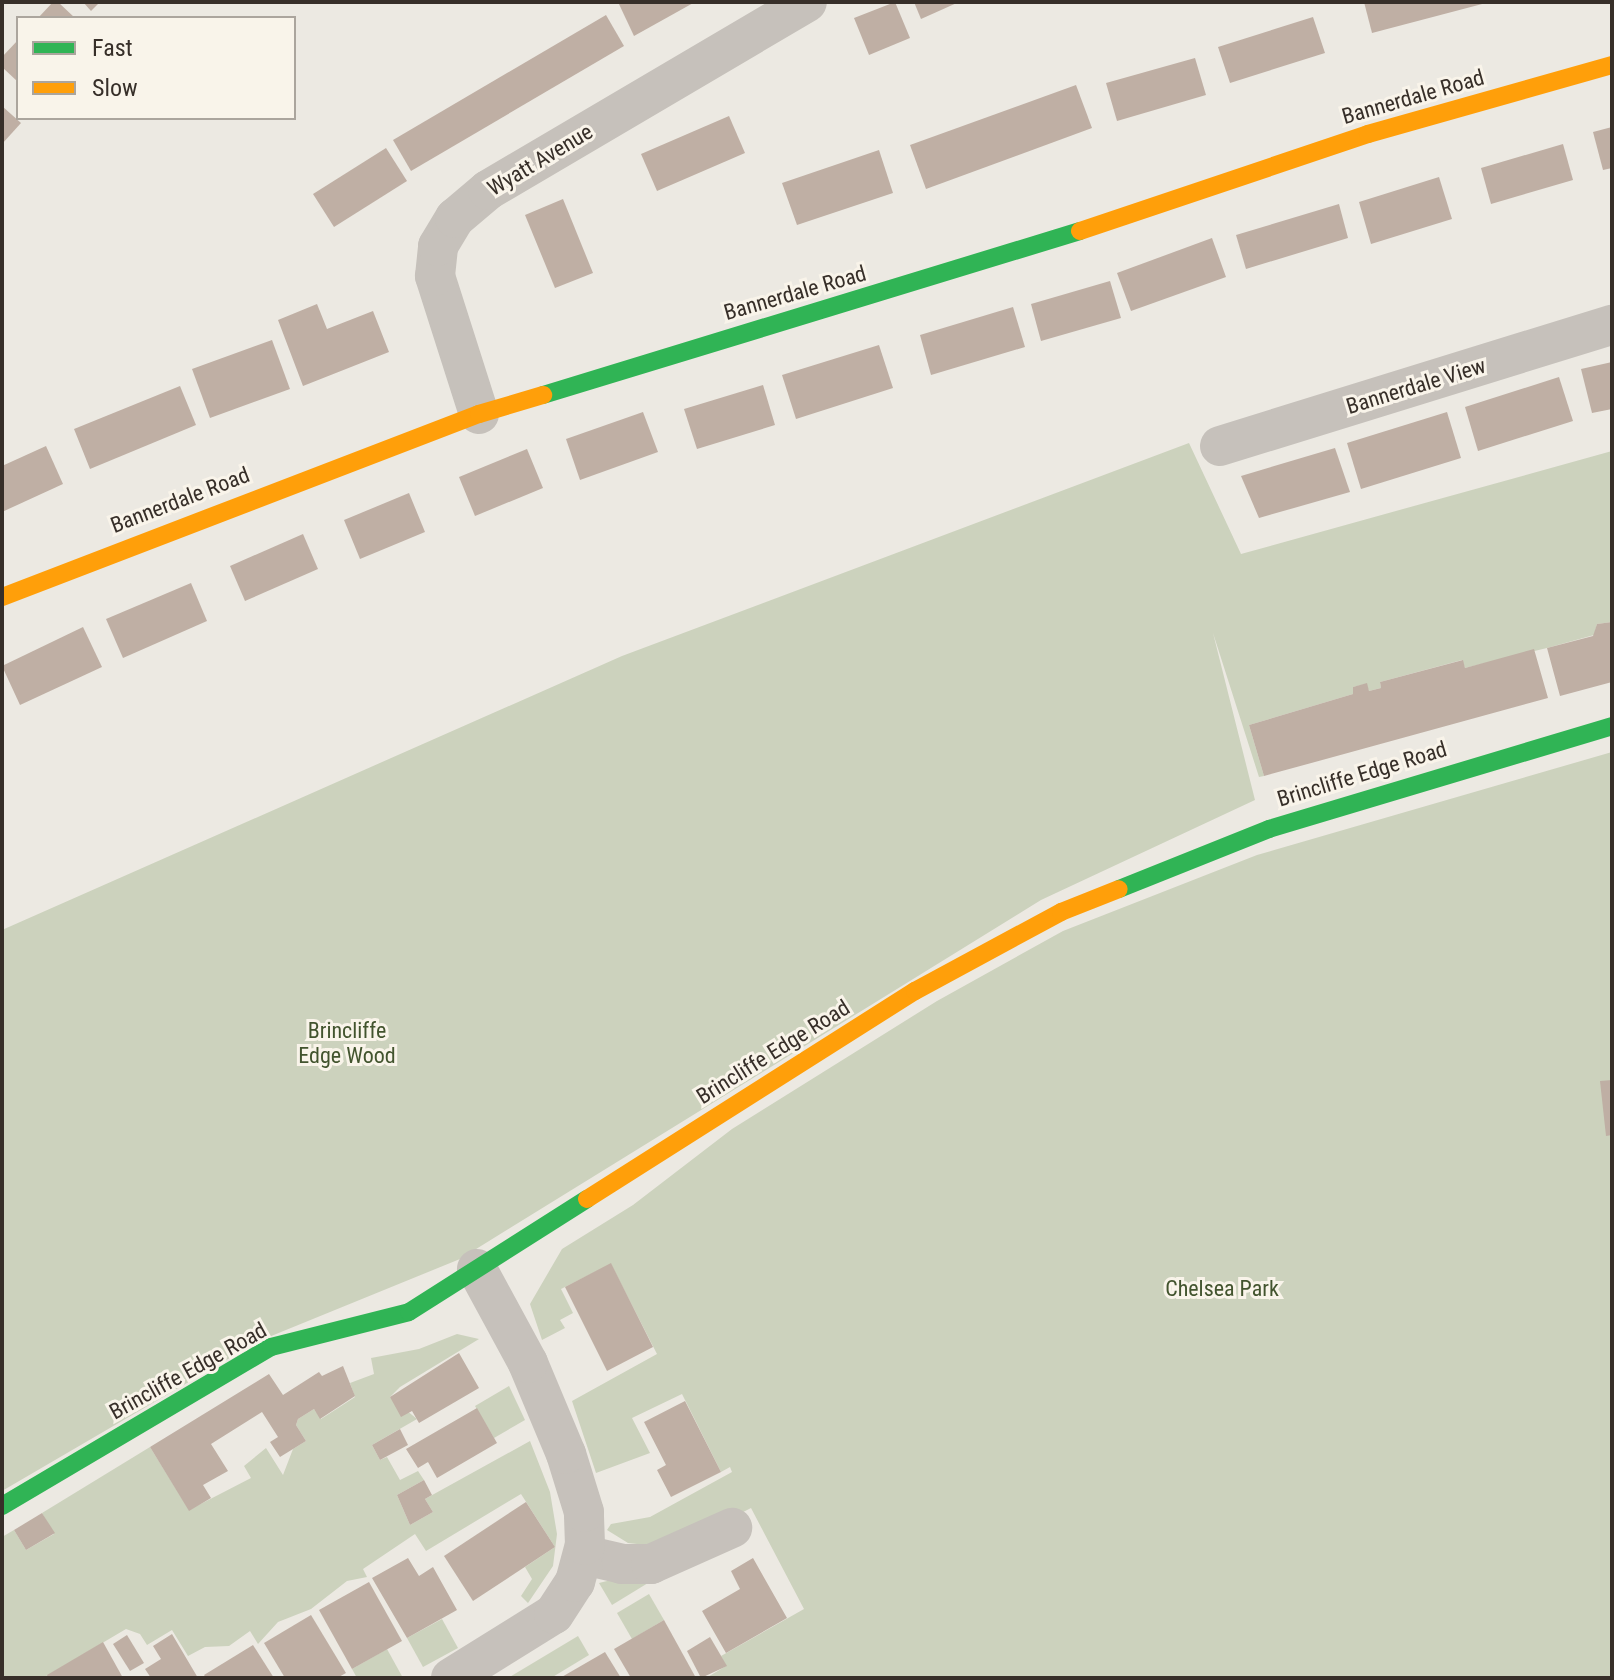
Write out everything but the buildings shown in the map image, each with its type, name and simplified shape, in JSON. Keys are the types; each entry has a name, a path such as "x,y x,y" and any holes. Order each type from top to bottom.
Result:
{"street":[{"name":"Wyatt Avenue","path":"479,414 435,276 438,246 455,218 488,190 807,2"},
{"name":"Bannerdale Road","path":"2,597 479,414 947,275 1368,134 1612,65"},
{"name":"Bannerdale View","path":"1220,446 1612,325"},
{"name":"Brincliffe Edge Road","path":"2,1506 271,1347 409,1312 915,991 1061,912 1269,829 1534,745 1612,726"},
{"path":"451,1678 554,1614 575,1582 584,1555 584,1512 566,1454 528,1363 477,1269"},
{"path":"584,1555 622,1564 651,1564 732,1528"}],"green space":[{"name":"Brincliffe Edge Wood","path":"1189,443 1241,554 1612,451 1612,622 1597,624 1594,635 1547,648 1465,668 1462,660 1380,682 1381,688 1369,691 1366,684 1353,687 1353,694 1249,725 1264,776 1259,777 1213,633 1255,800 1041,900 460,1259 259,1341 2,1491 2,930 622,656"},
{"name":"Chelsea Park","path":"1612,752 1612,1678 706,1678 726,1666 721,1656 804,1609 751,1508 673,1548 628,1543 607,1530 611,1524 650,1517 732,1472 730,1467 721,1472 682,1394 632,1418 650,1453 596,1473 572,1401 657,1354 611,1264 561,1289 573,1313 560,1320 565,1328 542,1340 530,1304 562,1249 633,1205 732,1129 937,1001 1063,931 1257,855"},
{"path":"457,1334 479,1339 400,1387 390,1397 417,1419 372,1445 380,1460 387,1457 400,1480 418,1471 424,1480 397,1495 410,1525 433,1512 425,1499 530,1441 550,1492 557,1534 553,1566 528,1603 521,1596 532,1579 525,1567 555,1547 521,1494 426,1551 415,1534 363,1569 367,1577 347,1581 311,1609 278,1622 258,1644 250,1631 229,1646 205,1647 188,1656 172,1630 147,1645 140,1634 126,1629 43,1678 2,1678 2,1537 14,1530 26,1550 54,1534 42,1513 150,1447 189,1510 251,1478 244,1466 266,1448 283,1475 293,1449 306,1441 296,1425 298,1419 314,1409 321,1419 355,1397 350,1383 374,1374 371,1358 419,1349"},
{"path":"509,1386 525,1420 494,1438 475,1406"},
{"path":"611,1580 648,1583 612,1605 599,1583"},
{"path":"649,1594 664,1620 632,1639 617,1613"},
{"path":"442,1619 458,1648 423,1667 407,1638"},
{"path":"578,1636 589,1655 551,1678 508,1678"},
{"path":"387,1649 403,1678 357,1678 352,1669"}],"traffic: fast":[{"path":"543,395 1080,231"},
{"path":"1119,889 1269,829 1612,726"},
{"path":"2,1506 271,1347 409,1312 587,1199"}],"traffic: slow":[{"path":"1080,231 1368,134 1612,65"},
{"path":"2,597 479,414 543,395"},
{"path":"587,1199 915,991 1061,912 1119,889"}]}
